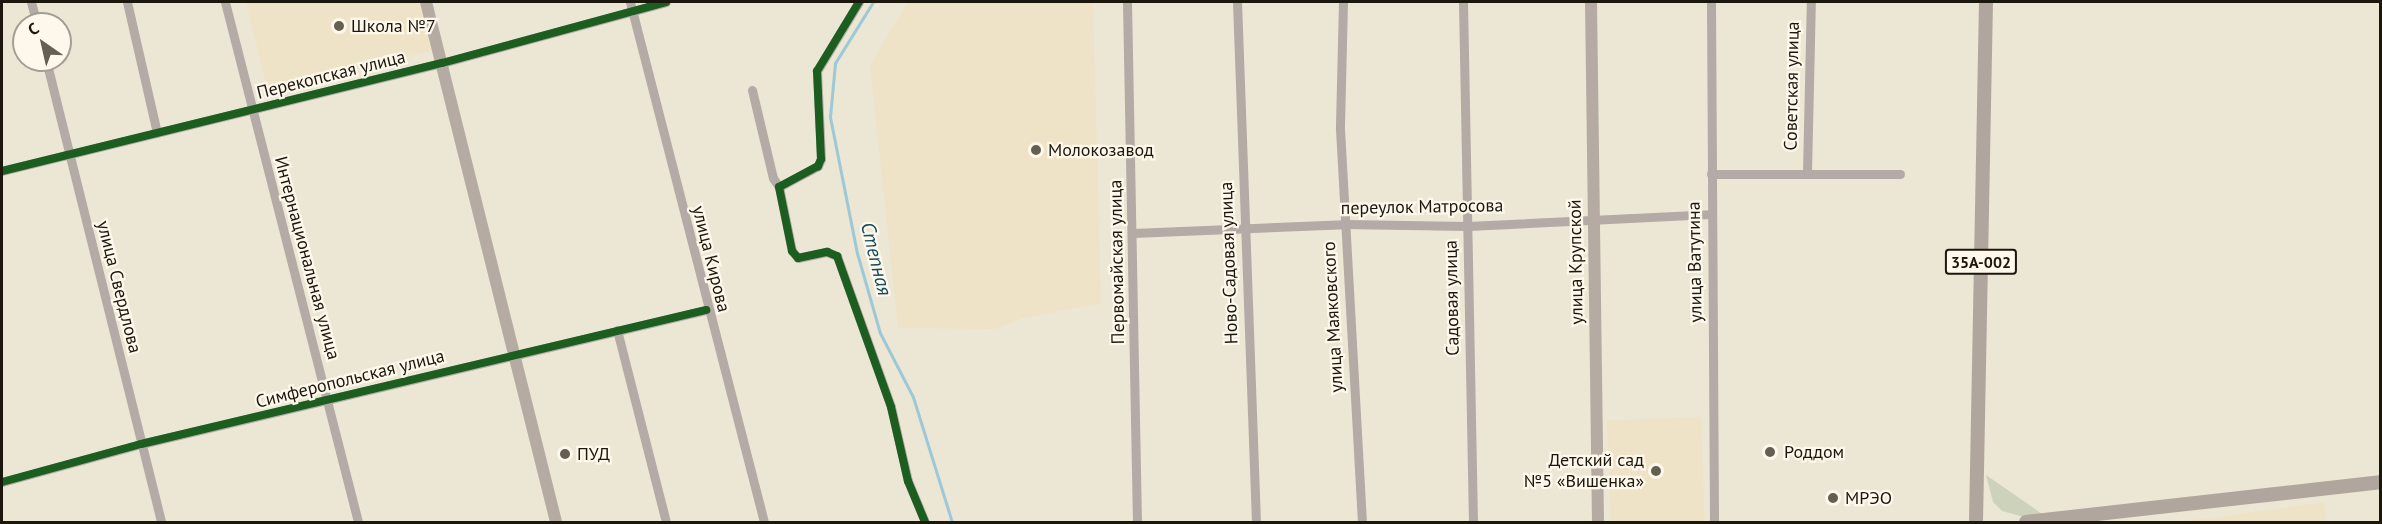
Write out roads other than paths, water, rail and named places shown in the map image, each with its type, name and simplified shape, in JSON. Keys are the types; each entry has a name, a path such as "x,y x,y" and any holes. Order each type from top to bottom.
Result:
{"highway":[{"name":"35А-002","path":"1976,522 1986,2"},
{"path":"2026,522 2380,482"}],"main road":[{"path":"426,2 556,522"},
{"name":"улица Крупской","path":"1591,2 1598,522"}],"street":[{"path":"127,2 157,133"},
{"name":"Интернациональная улица","path":"225,2 250,110 358,522"},
{"name":"Перекопская улица","path":"2,171 442,63 631,6 666,2"},
{"path":"779,187 818,166 821,159 817,71 859,2"},
{"name":"Первомайская улица","path":"1127,2 1137,522"},
{"name":"Ново-Садовая улица","path":"1238,2 1244,231 1256,522"},
{"name":"улица Маяковского","path":"1343,2 1340,129 1362,522"},
{"name":"Садовая улица","path":"1463,2 1473,522"},
{"name":"улица Ватутина","path":"1711,2 1714,522"},
{"name":"Советская улица","path":"1807,172 1811,2"},
{"name":"улица Кирова","path":"631,6 706,310 764,522"},
{"name":"улица Свердлова","path":"49,72 161,522"},
{"path":"752,90 773,178 779,187 792,251 798,258 827,252 837,256 891,407 908,481 925,522"},
{"path":"1711,174 1807,172 1900,174"},
{"name":"переулок Матросова","path":"1133,233 1244,231 1344,224 1468,226 1593,217 1711,214"},
{"name":"Симферопольская улица","path":"2,482 141,444 328,402 514,354 706,310"},
{"path":"617,330 666,522"}],"waterway":[{"name":"Степная","path":"873,2 835,63 830,117 857,253 880,333 913,397 952,522"}],"place":[{"name":"Школа №7","path":"339,26"},
{"name":"Молокозавод","path":"1036,150"},
{"name":"Роддом","path":"1770,452"},
{"name":"ПУД","path":"565,454"},
{"name":"Детский сад №5 «Вишенка»","path":"1656,471"},
{"name":"МРЭО","path":"1833,498"}]}
